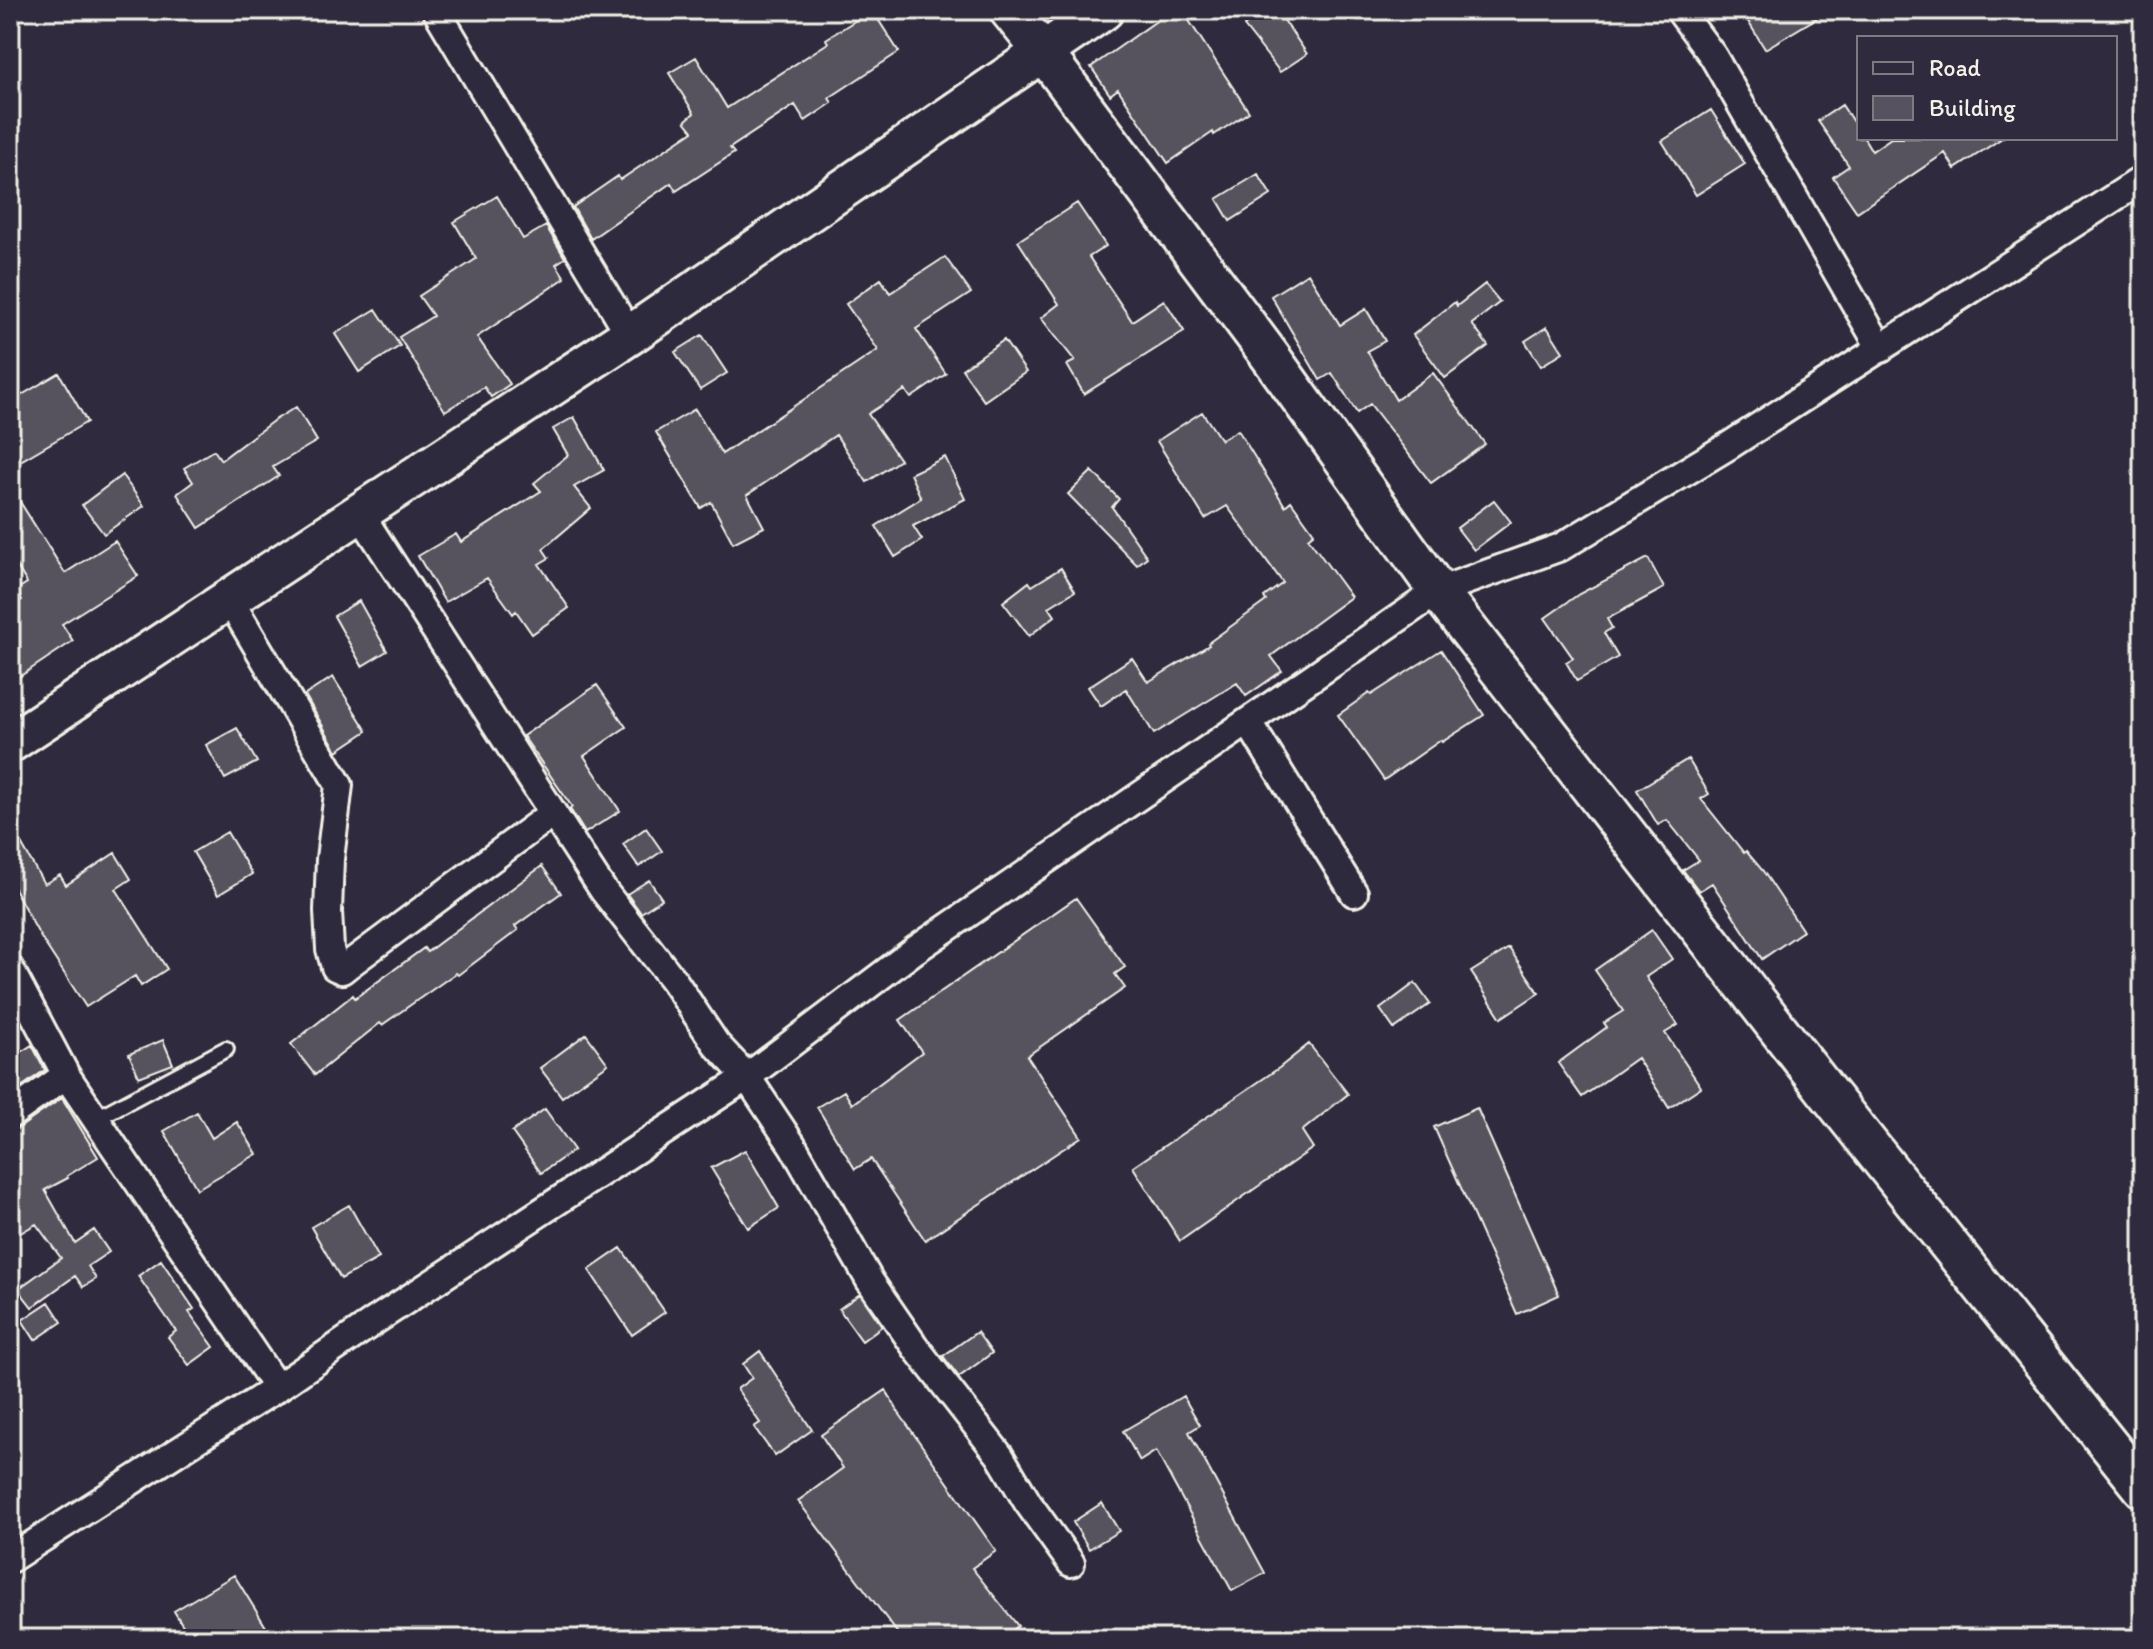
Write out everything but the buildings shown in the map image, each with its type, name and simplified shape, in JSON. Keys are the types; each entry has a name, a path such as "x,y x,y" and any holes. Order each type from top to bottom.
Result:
{"street":[{"path":"436,10 630,335"},
{"path":"1009,10 1270,356 1438,591 1808,1067 2143,1488"},
{"path":"10,743 630,335 1104,10"},
{"path":"1679,10 1713,56 1881,349"},
{"path":"10,1559 277,1388 747,1077 915,950 1438,591 1561,547 1730,445 2143,179"},
{"path":"359,512 603,890 674,981 716,1044 747,1077 793,1146 870,1281 916,1348 1000,1456 1028,1503 1071,1563"},
{"path":"229,599 339,785 330,859 328,911 330,949 335,967 342,970 553,813"},
{"path":"1249,723 1354,893"},
{"path":"10,969 66,1075 277,1388"},
{"path":"10,1115 66,1075"}],"lane":[{"path":"97,1118 226,1049"}]}
